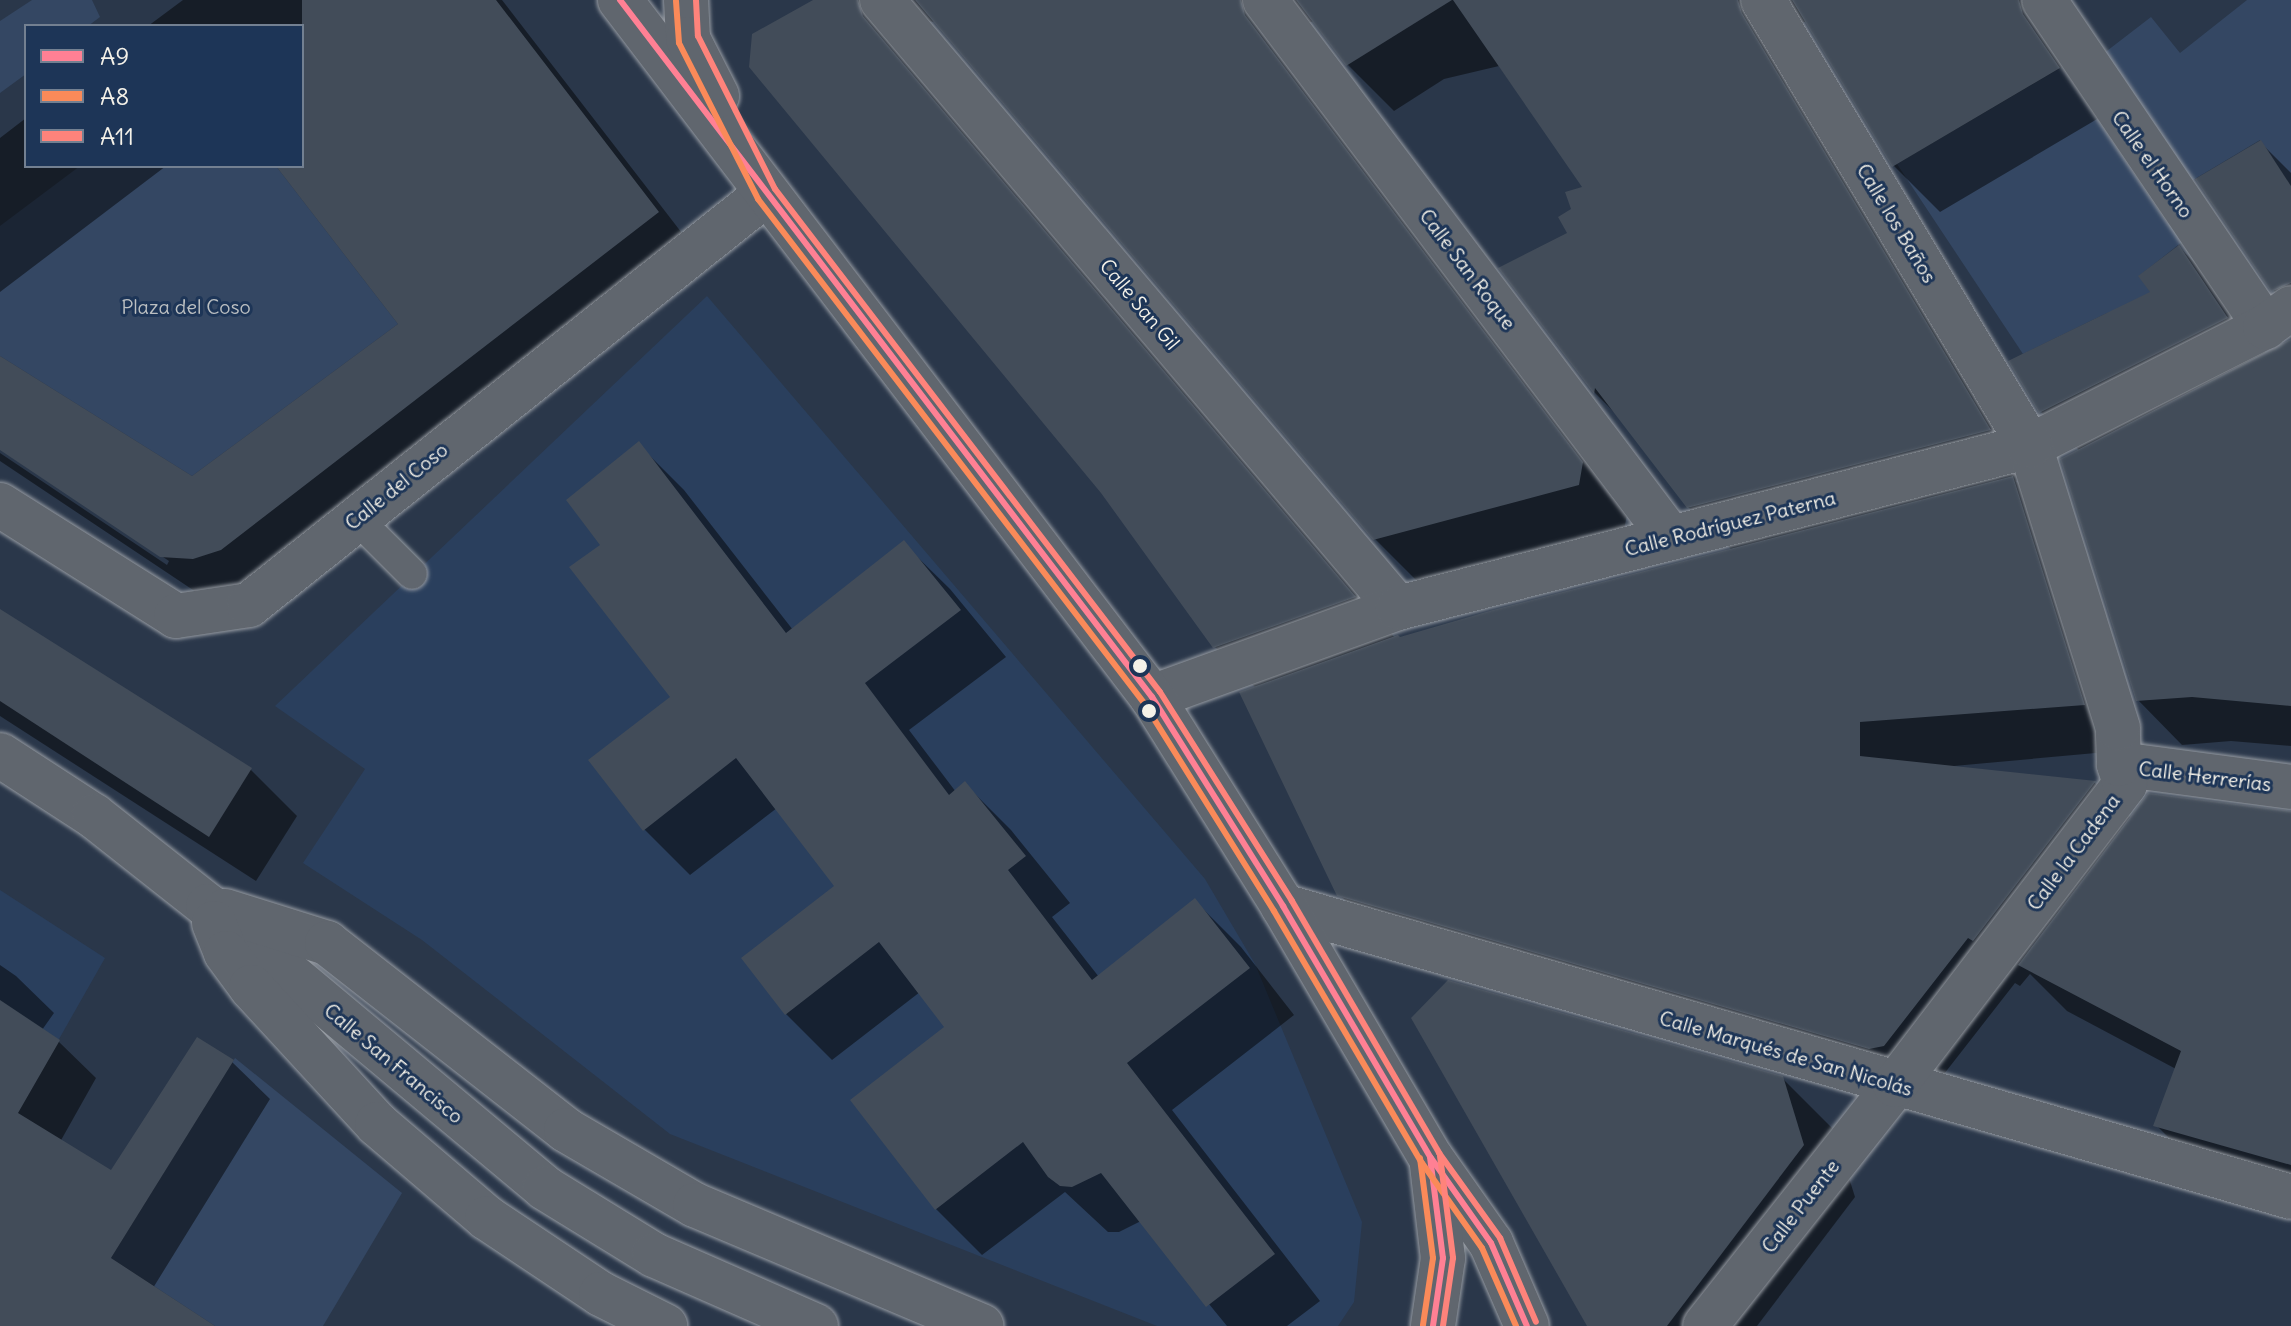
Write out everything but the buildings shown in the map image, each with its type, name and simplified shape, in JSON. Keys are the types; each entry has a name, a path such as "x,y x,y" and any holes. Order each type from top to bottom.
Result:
{"street":[{"path":"620,0 1152,697 1283,906 1431,1158 1491,1243 1527,1326"},
{"path":"686,0 688,39 766,194"},
{"name":"Calle San Gil","path":"882,0 1398,608"},
{"name":"Calle San Roque","path":"1265,0 1671,538"},
{"name":"Calle los Baños","path":"1763,0 2030,446"},
{"name":"Calle el Horno","path":"2044,0 2278,317"},
{"name":"Calle del Coso","path":"0,505 176,616 249,605 766,194"},
{"name":"Calle Rodríguez Paterna","path":"1152,697 1398,608 2030,446 2278,317"},
{"name":"Calle la Cadena","path":"1895,1085 2125,784 2119,764 2118,728 2030,446"},
{"name":"Calle San Francisco","path":"0,755 94,816 208,906 545,1188 654,1255 816,1326"},
{"name":"Calle Herrerías","path":"2119,764 2291,787"},
{"path":"208,906 226,953 251,987 377,1124 487,1218 601,1294 665,1326"},
{"path":"208,906 327,943 566,1130 695,1205 981,1326"},
{"name":"Calle Marqués de San Nicolás","path":"1283,906 2291,1197"},
{"name":"Calle Puente","path":"1705,1326 1895,1085"},
{"path":"1431,1158 1443,1258 1433,1326"}],"lane":[{"path":"356,518 412,574"}],"shaded area":[{"path":"707,296 1205,879 1255,964 1362,1222 1354,1302 1338,1326 1157,1326 670,1134 422,940 303,863 365,769 275,706"},
{"path":"0,890 105,958 0,1143"}],"green space":[{"path":"32,0 92,0 100,17 91,24 24,24 24,75 0,93 0,21"},
{"path":"2247,0 2291,0 2291,186 2260,140 2183,186 2099,57 2151,17 2180,53"},
{"path":"2062,67 2167,223 2187,238 2139,276 2160,305 2107,313 2023,354 1897,164"},
{"name":"Plaza del Coso","path":"77,168 278,168 398,324 192,476 0,356 0,226"},
{"path":"235,1058 402,1193 323,1326 215,1326 111,1258"}],"transit line":[{"name":"A9","path":"620,0 1152,697 1283,906 1431,1158 1491,1243 1527,1326"},
{"name":"A11","path":"696,0 698,36 775,189 1160,692 1292,901 1439,1153 1500,1238 1536,1322"},
{"name":"A8","path":"676,1 679,43 758,199 1144,703 1274,911 1422,1163 1482,1248 1516,1326"},
{"name":"A11","path":"1440,1156 1453,1258 1443,1326"},
{"name":"A9","path":"1430,1157 1443,1258 1433,1326"},
{"name":"A8","path":"1420,1158 1433,1258 1423,1325"}]}
